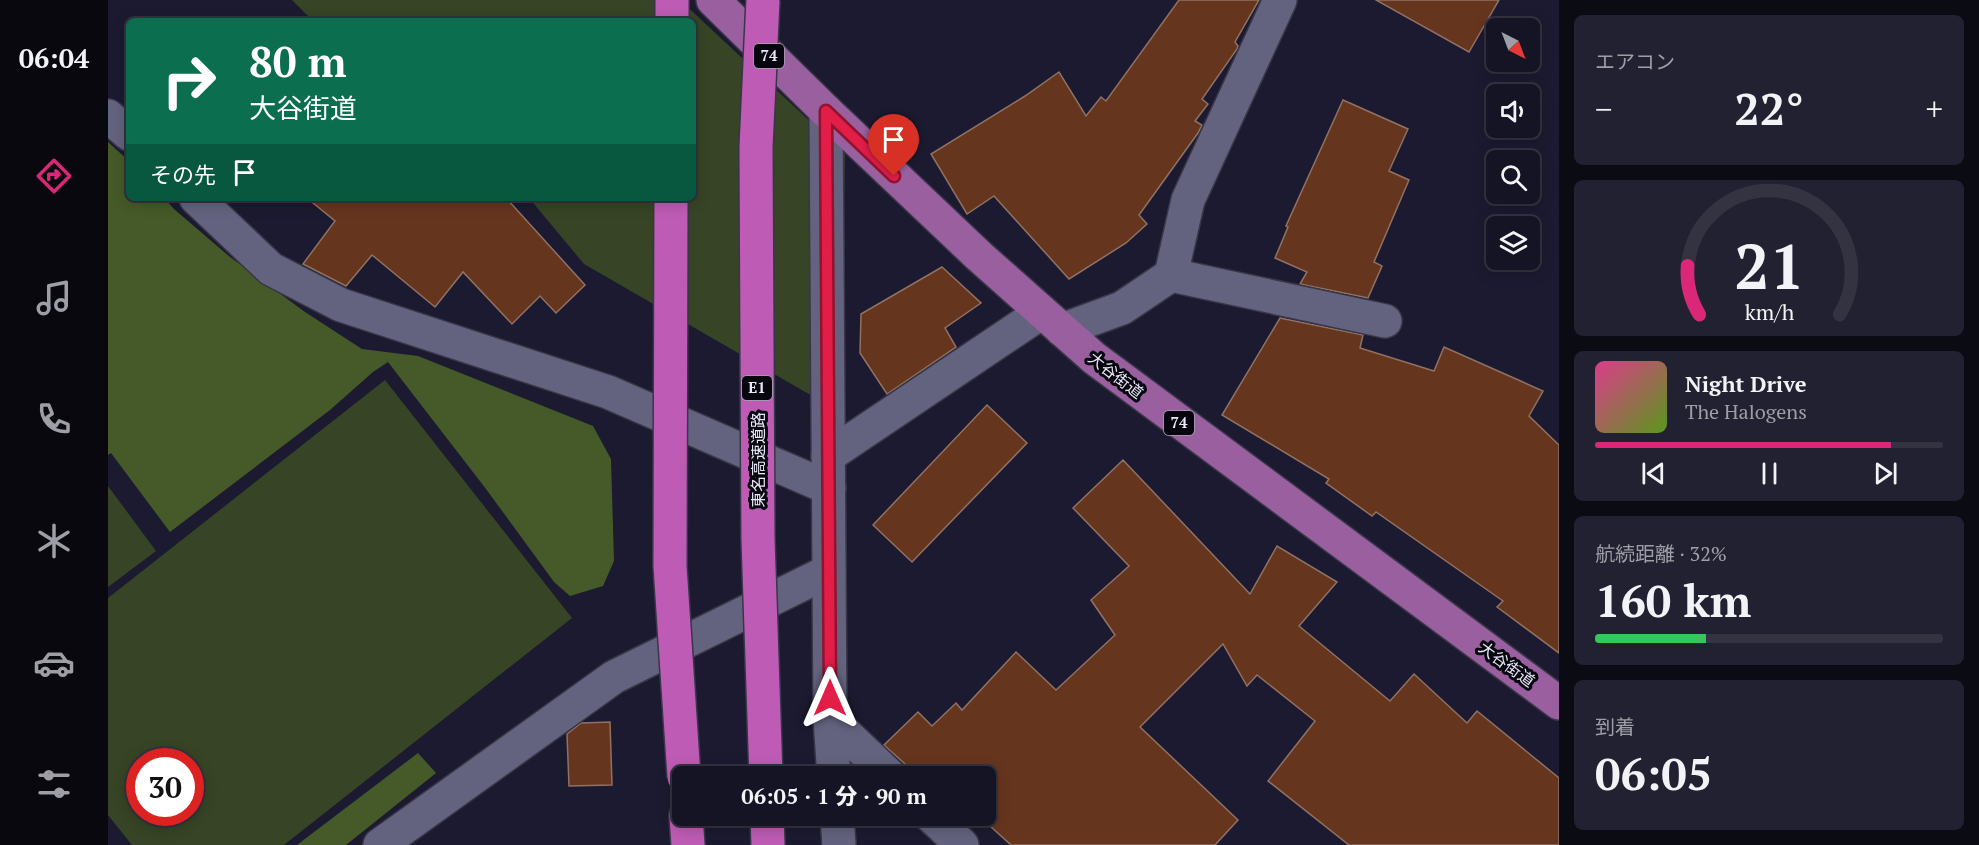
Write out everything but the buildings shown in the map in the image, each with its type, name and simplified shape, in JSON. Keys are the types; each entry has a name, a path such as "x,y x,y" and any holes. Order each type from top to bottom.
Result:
{"highway":[{"path":"672,0 672,18"},
{"name":"東名高速道路","path":"764,0 756,171 758,539 766,766"},
{"path":"670,201 670,566 683,766"},
{"path":"687,826 688,845"},
{"path":"767,826 768,845"}],"main road":[{"name":"大谷街道","path":"713,0 979,256 1094,358 1200,439 1559,703"}],"street":[{"path":"828,456 1052,321 1122,308 1171,275 1188,200 1280,0"},
{"path":"826,111 830,719 833,766"},
{"path":"108,116 126,131"},
{"path":"199,201 271,269 341,304 608,393 829,488"},
{"path":"1171,275 1385,321"},
{"path":"380,845 614,677 829,571"},
{"path":"830,719 879,766"},
{"path":"838,826 839,845"},
{"path":"942,826 962,845"}],"green space":[{"path":"292,0 680,0 845,154 840,412 584,264 532,201 696,201 696,18 310,18"},
{"path":"108,142 126,158 126,201 167,201 230,257 305,312 362,349 418,356 593,426 611,459 614,561 603,586 570,596 554,582 388,362 373,372 330,410 170,532 111,453 108,455"},
{"path":"385,380 572,618 284,845 132,845 108,815 108,598"},
{"path":"108,486 156,551 108,587"},
{"path":"418,753 436,773 346,845 297,845"}],"route":[{"path":"830,698 826,111 894,176"}]}
